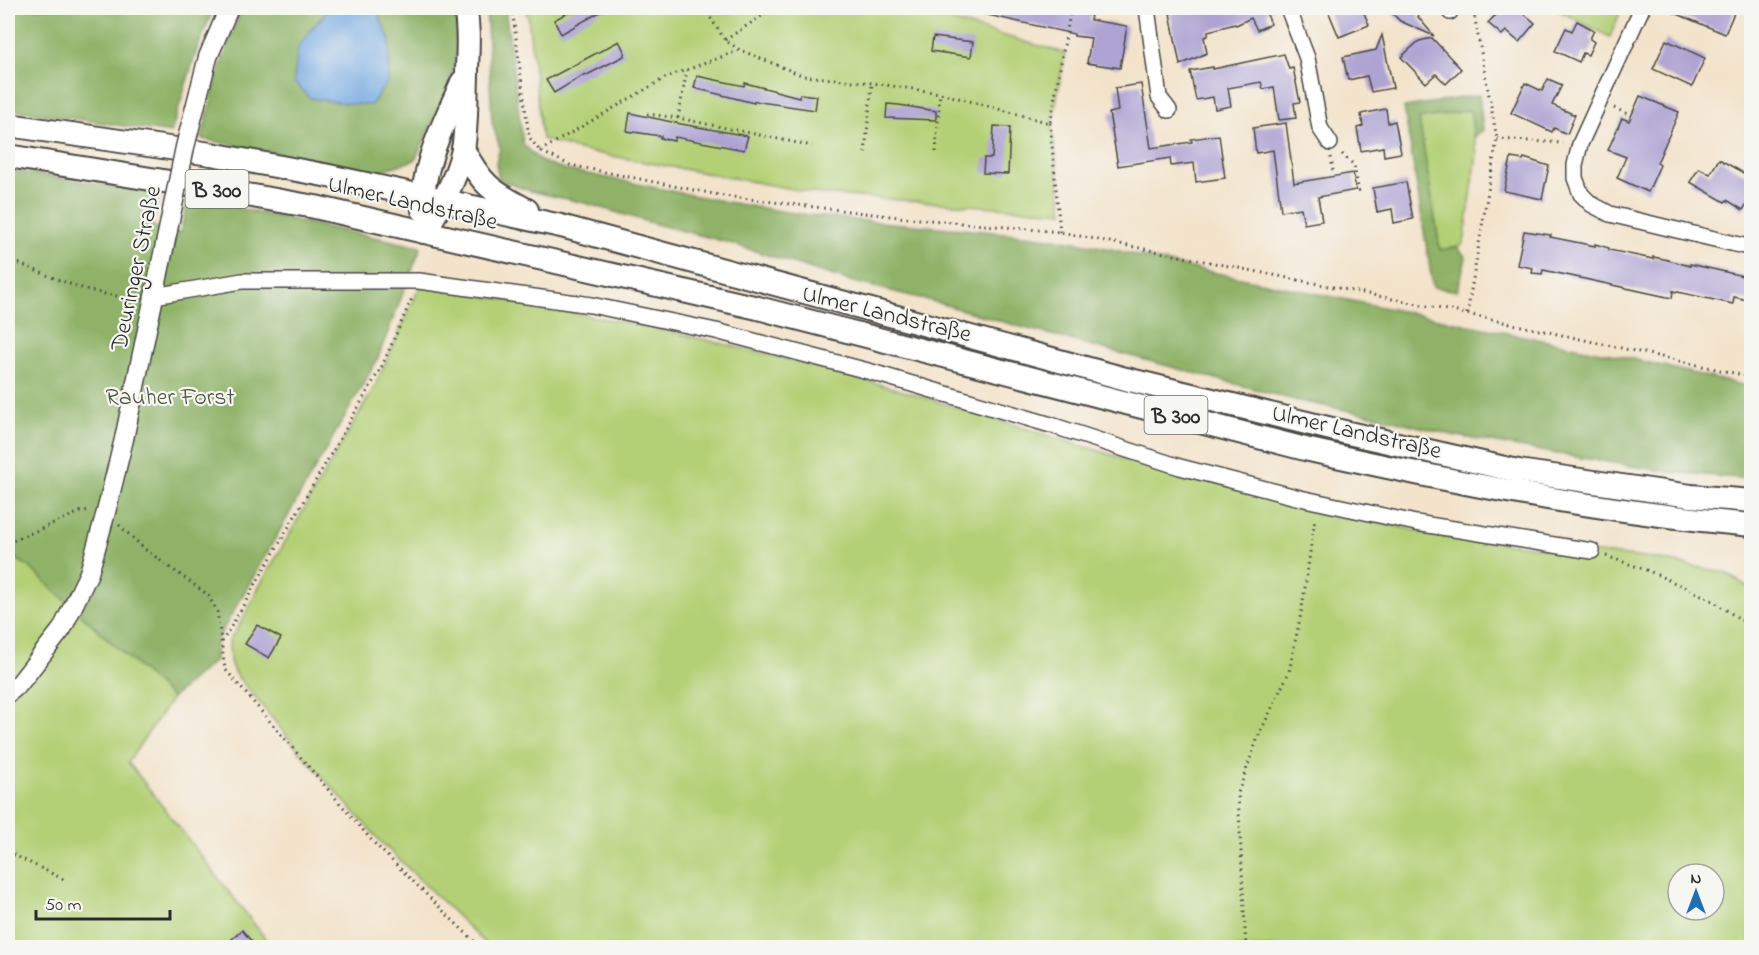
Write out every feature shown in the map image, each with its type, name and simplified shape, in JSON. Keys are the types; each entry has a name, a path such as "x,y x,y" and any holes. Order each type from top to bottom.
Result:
{"main road":[{"path":"433,198 455,177 463,149 468,28 465,8"},
{"path":"424,232 433,198 430,159 467,72"},
{"name":"Ulmer Landstraße","path":"8,125 211,154 561,226 1126,380 1348,434 1518,471 1692,496 1752,501"},
{"path":"463,149 484,182 500,196 561,226"},
{"name":"Ulmer Landstraße","path":"8,156 304,205 424,232 758,308 1305,449 1387,467 1548,499 1686,519 1752,525"}],"street":[{"name":"Deuringer Straße","path":"8,693 19,684 62,629 88,573 124,439 146,296 168,230 185,147 208,57 229,8"},
{"path":"1147,8 1159,97 1169,110"},
{"path":"1288,8 1307,58 1320,128 1330,143"},
{"path":"1642,8 1580,144 1575,165 1575,178 1581,194 1591,204 1618,217 1752,248"},
{"path":"146,296 243,281 419,281 591,305 716,330 868,371 1051,425 1180,467 1317,501 1416,523 1592,551"}],"path":[{"path":"512,8 529,137 540,151 570,165 724,196 898,218 1060,232 1467,315 1750,377 1752,364"},
{"path":"704,8 725,40 740,50 804,76 940,93 1050,123"},
{"path":"725,40 774,8"},
{"path":"1060,232 1050,123 1071,8"},
{"path":"1467,315 1497,139 1474,14 1476,8"},
{"path":"540,151 665,78 740,50"},
{"path":"678,118 687,70"},
{"path":"865,153 872,83"},
{"path":"936,153 940,93"},
{"path":"647,114 678,118 812,146"},
{"path":"1497,139 1580,144"},
{"path":"1330,143 1354,165 1359,193"},
{"path":"1743,162 1752,166"},
{"path":"8,259 92,290 126,297 146,296"},
{"path":"221,644 382,366 419,281"},
{"path":"1246,948 1238,793 1258,737 1289,672 1302,609 1317,501"},
{"path":"8,543 80,512 95,509 106,512 146,550 208,595 217,611 225,669 374,843 481,948"},
{"path":"1592,551 1649,571 1708,598 1752,627"},
{"path":"8,852 65,880"}],"green space":[{"path":"8,8 214,8 196,52 171,133 8,109"},
{"path":"243,8 349,8 330,9 299,46 294,82 388,81 390,41 376,9 373,8 451,8 457,26 456,60 445,95 415,160 376,172 202,139 224,56"},
{"path":"485,8 505,8 523,144 540,161 566,170 785,212 996,232 1083,243 1163,262 1620,356 1751,387 1751,479 1669,472 1558,454 1452,435 1377,416 1299,401 932,301 850,281 723,241 585,203 530,191 499,180 496,163 500,148 492,122"},
{"path":"524,8 905,8 1065,53 1052,126 1063,212 820,194 579,150 542,139 528,17"},
{"path":"1558,8 1622,8 1610,37 1557,10"},
{"path":"1479,95 1483,130 1474,137 1470,110 1419,119 1440,250 1458,247 1466,258 1457,291 1433,287 1404,107"},
{"path":"1470,110 1477,154 1464,243 1458,247 1440,250 1419,119"},
{"name":"Rauher Forst","path":"8,170 159,193 152,226 180,233 189,198 421,247 377,360 216,642 215,660 172,698 27,565 8,554"},
{"path":"421,284 654,328 776,356 900,390 1145,465 1444,537 1656,559 1726,573 1751,589 1751,947 489,947 381,842 300,752 234,672 230,661 229,641 374,388"},
{"path":"8,554 27,565 172,698 128,762 272,947 8,947"}],"water":[{"path":"330,9 376,9 390,41 388,81 371,105 310,98 294,82 298,47"}],"building":[{"path":"576,8 607,8 561,34 554,20"},
{"path":"984,8 1054,8 1053,10 1091,15 1090,20 1127,26 1120,68 1087,63 1091,38 983,14"},
{"path":"1200,8 1276,8 1266,12 1271,24 1257,30 1251,18 1236,25 1208,31 1208,36 1204,37 1207,53 1180,65 1170,13"},
{"path":"1327,8 1362,8 1369,25 1339,37"},
{"path":"1387,8 1422,8 1418,17 1434,36 1400,21"},
{"path":"1502,8 1517,8 1535,23 1519,42 1506,31 1502,35 1488,23"},
{"path":"1663,8 1736,8 1725,34"},
{"path":"1577,21 1594,30 1590,39 1594,42 1588,55 1583,53 1579,62 1555,51 1566,28 1572,31"},
{"path":"1382,35 1393,88 1371,92 1367,76 1348,80 1343,57 1376,50"},
{"path":"933,37 973,42 971,57 931,51"},
{"path":"1432,38 1461,69 1446,84 1436,74 1426,83 1401,57 1419,41"},
{"path":"1666,40 1705,58 1692,87 1653,69"},
{"path":"619,41 624,56 585,76 585,74 554,93 546,80"},
{"path":"1284,54 1289,69 1293,68 1300,102 1294,103 1296,118 1279,120 1274,87 1263,89 1261,82 1228,88 1231,106 1215,109 1213,97 1196,100 1190,71 1213,67 1213,69"},
{"path":"697,76 744,86 745,83 799,97 800,94 817,96 815,110 754,101 754,103 694,88"},
{"path":"1548,79 1562,85 1552,105 1575,115 1567,134 1554,128 1552,132 1511,113 1525,83 1542,91"},
{"path":"1141,84 1151,148 1192,142 1191,139 1219,135 1225,178 1196,182 1194,163 1171,166 1170,158 1118,166 1109,113 1118,111 1115,88"},
{"path":"1640,96 1679,112 1657,163 1660,165 1648,192 1617,178 1626,157 1608,150 1622,118 1629,121"},
{"path":"887,104 936,111 936,120 886,118"},
{"path":"1386,109 1388,123 1395,121 1401,153 1384,156 1383,147 1361,151 1357,128 1363,126 1361,114"},
{"path":"630,113 748,136 744,150 675,137 674,141 660,138 661,136 627,131"},
{"path":"1286,123 1294,183 1353,173 1356,190 1318,197 1322,221 1304,224 1301,208 1281,211 1273,150 1256,153 1253,128"},
{"path":"994,126 1010,127 1008,174 983,173 984,158 992,158"},
{"path":"1511,158 1523,160 1524,158 1549,166 1542,199 1504,191"},
{"path":"1719,159 1752,178 1752,196 1743,210 1690,182 1699,168 1710,174"},
{"path":"1406,182 1413,219 1394,223 1392,209 1377,212 1373,188"},
{"path":"1524,231 1752,278 1752,301 1734,297 1733,304 1673,291 1672,298 1543,270 1542,274 1532,273 1533,268 1517,265"},
{"path":"257,625 281,638 269,658 245,644"},
{"path":"242,930 257,948 222,948"}]}
